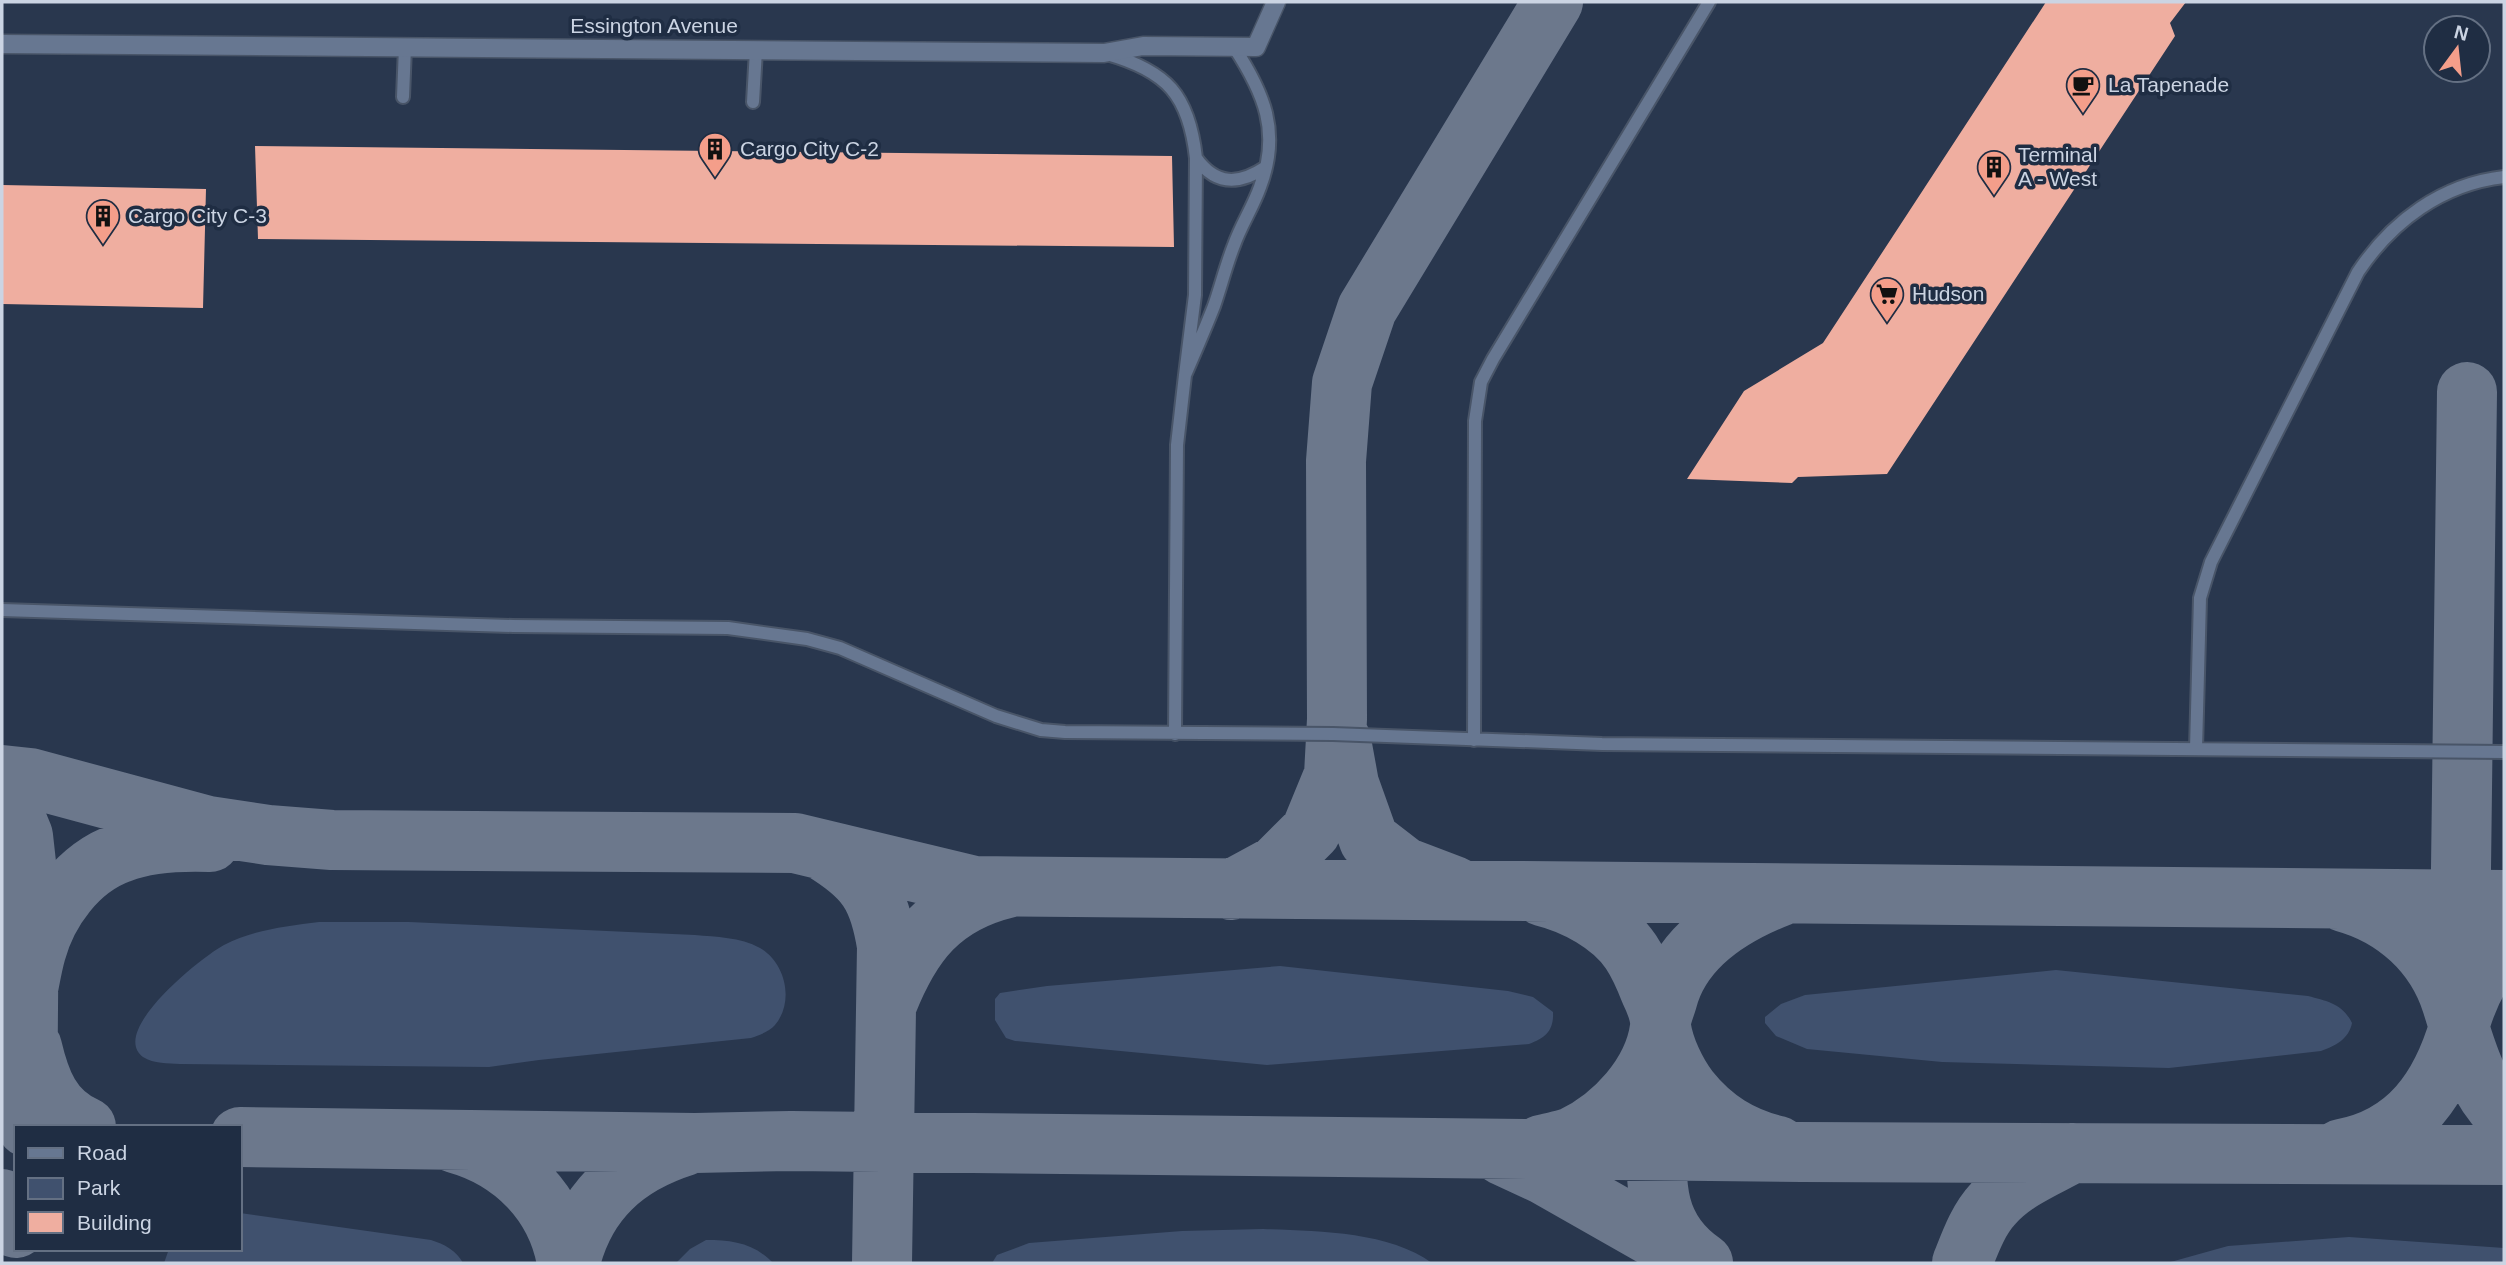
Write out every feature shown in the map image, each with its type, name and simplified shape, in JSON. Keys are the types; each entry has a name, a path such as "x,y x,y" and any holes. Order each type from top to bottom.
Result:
{"street":[{"name":"Essington Avenue","path":"2,44 1104,53 1143,46 1256,47 1276,2"}],"lane":[{"path":"1474,740 1475,421 1481,382 1709,2"},
{"path":"402,97 405,47"},
{"path":"1185,375 1214,307 1238,233 1262,183 1271,136 1265,105 1252,76 1234,47"},
{"path":"753,102 756,50"},
{"path":"1104,53 1131,61 1170,85 1178,96 1188,122 1196,158 1195,295 1177,445 1175,734"},
{"path":"1196,158 1211,174 1231,180 1248,178 1266,167"},
{"path":"2196,749 2200,598 2211,562 2358,272 2377,245 2414,210 2463,186 2504,177"},
{"path":"2,610 513,626 728,628 807,639 840,648 996,716 1041,730 1096,733 1437,736 1474,740 1602,744 2504,752"}],"green space":[{"path":"319,922 409,922 720,937 752,944 769,954 781,972 786,994 785,1005 773,1027 751,1038 489,1067 180,1064 156,1062 143,1057 136,1045 138,1030 162,995 198,963 224,945 258,932"},
{"path":"1280,966 1508,991 1533,997 1553,1012 1552,1024 1544,1036 1529,1044 1267,1065 1015,1041 1006,1038 995,1020 995,999 1000,993 1047,986"},
{"path":"2056,970 2308,996 2339,1007 2352,1023 2345,1038 2321,1051 2169,1068 1942,1062 1807,1049 1776,1036 1765,1023 1765,1017 1781,1004 1805,995"},
{"path":"242,1213 431,1240 450,1248 463,1263 164,1263 168,1251 242,1251"},
{"path":"1263,1229 1328,1232 1373,1239 1414,1252 1432,1263 992,1263 997,1255 1029,1243 1182,1231"},
{"path":"2349,1237 2504,1248 2504,1263 2167,1263 2228,1246"},
{"path":"706,1240 742,1244 758,1251 773,1263 676,1263 690,1249"}],"building":[{"name":"Terminal A - West","path":"2046,2 2186,2 2170,23 2175,36 1887,474 1798,477 1792,483 1687,479 1744,391 1823,343"},
{"name":"Cargo City C-2","path":"255,146 1172,156 1174,247 258,239"},
{"name":"Cargo City C-3","path":"2,185 206,189 203,308 2,304"}],"taxiway":[{"path":"1231,890 1277,865 1311,831 1334,775 1337,719 1336,461 1342,383 1367,309 1553,2"},
{"path":"2341,1149 2365,1143 2385,1133 2403,1121 2418,1106 2442,1070 2459,1027 2467,392"},
{"path":"1341,740 1349,784 1369,840 1404,867 1454,886"},
{"path":"2,775 30,778 208,826 268,835 332,840 795,843 974,886 2504,900"},
{"path":"2,802 16,819 23,836 29,890 27,1125"},
{"path":"27,994 36,952 48,921 66,893 91,869 120,853 142,846 210,842"},
{"path":"822,850 850,869 868,889 880,913 887,946 882,1263"},
{"path":"887,1004 907,962 931,929 964,904 1007,888"},
{"path":"1541,1145 1572,1137 1617,1106 1630,1092 1650,1061 1660,1027 1659,1013 1642,971 1623,942 1603,924 1580,910 1542,896"},
{"path":"1778,1146 1752,1138 1729,1126 1698,1101 1671,1060 1661,1024 1674,981 1696,949 1727,923 1781,896"},
{"path":"2344,902 2363,908 2396,927 2424,953 2445,986 2477,1077 2504,1115"},
{"path":"2461,1020 2478,979 2504,944"},
{"path":"32,1047 49,1094 64,1113 82,1125"},
{"path":"1658,1112 1657,1176 1664,1214 1672,1232 1685,1248 1703,1263"},
{"path":"242,1137 1802,1152 2504,1155"},
{"path":"455,1143 496,1160 529,1186 553,1221 562,1241 567,1263"},
{"path":"570,1263 586,1221 611,1188 644,1164 685,1146"},
{"path":"1962,1263 1979,1224 2001,1196 2030,1175 2072,1153"},
{"path":"1502,1155 1543,1174 1691,1258"},
{"path":"2,1199 14,1224"}],"place":[{"name":"La Tapenade","path":"2083,115"},
{"name":"Cargo City C-2","path":"715,179"},
{"name":"Terminal A - West","path":"1994,197"},
{"name":"Cargo City C-3","path":"103,246"},
{"name":"Hudson","path":"1887,324"}]}
